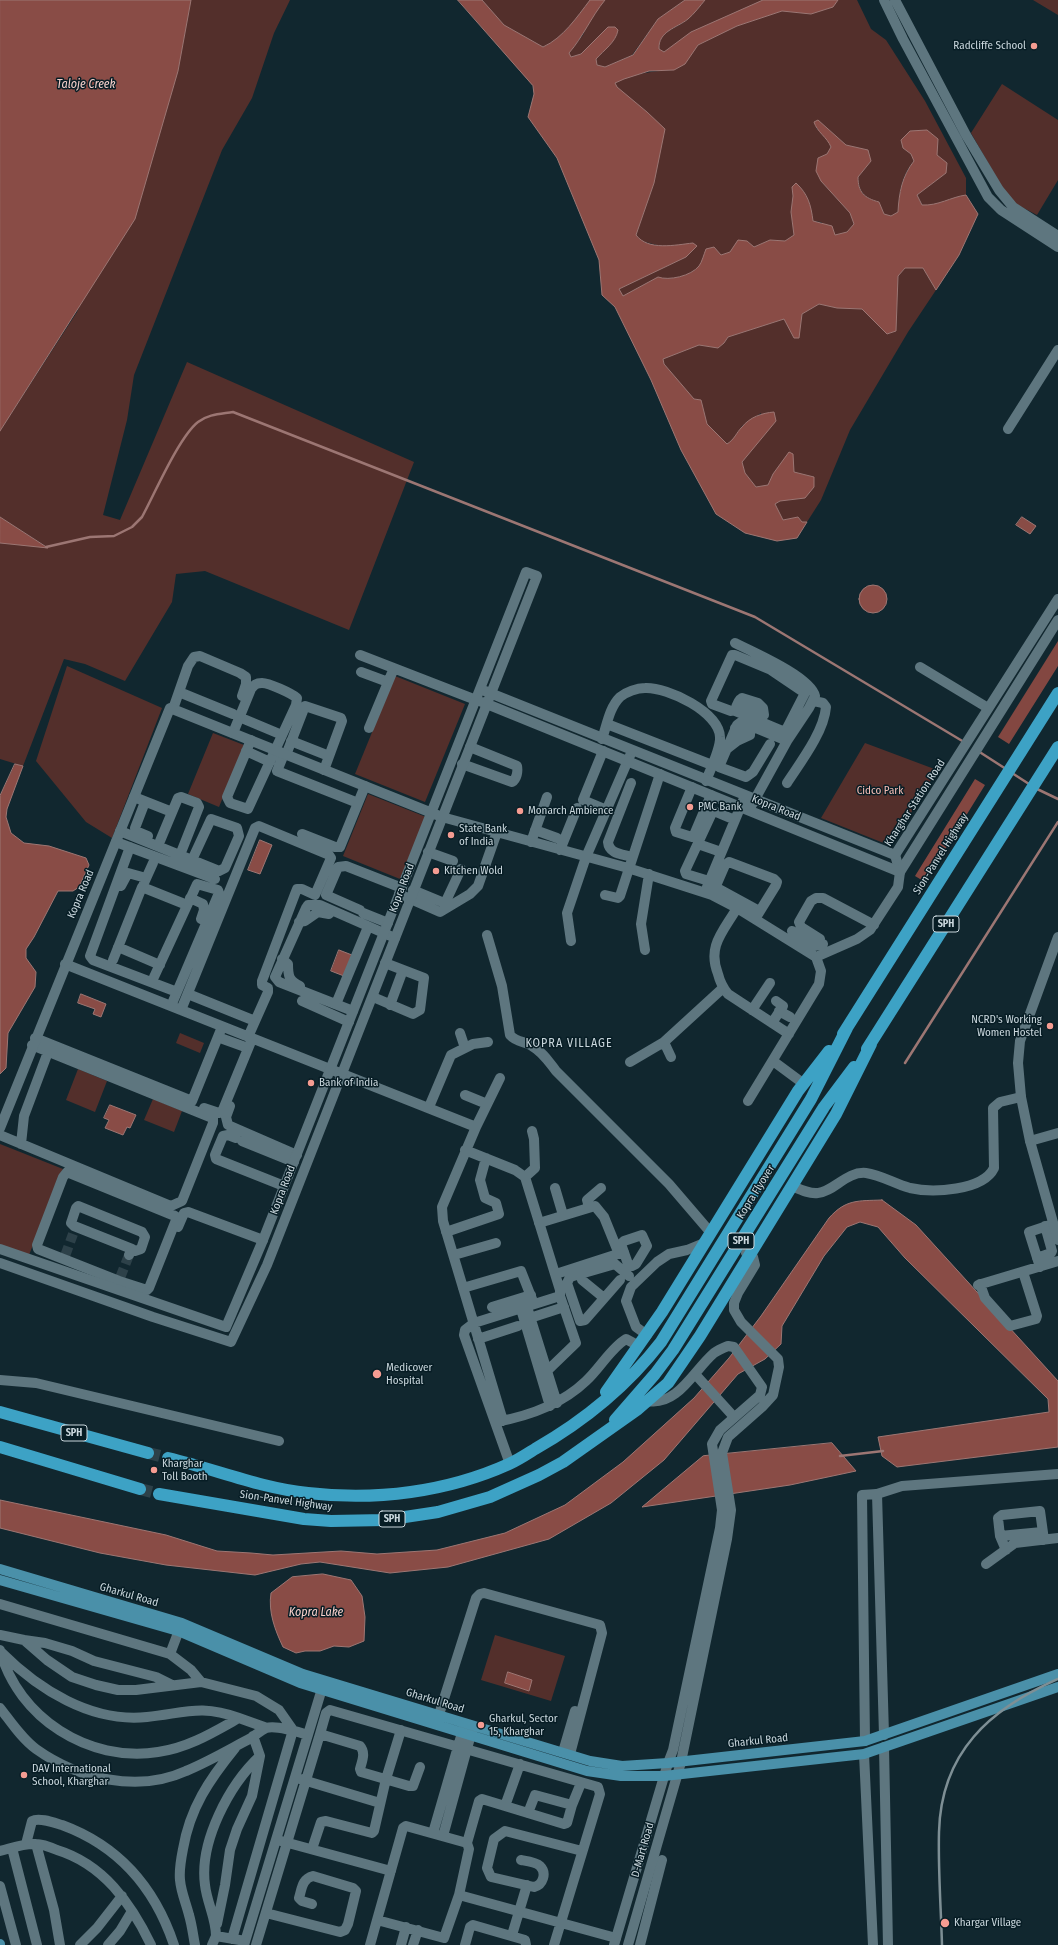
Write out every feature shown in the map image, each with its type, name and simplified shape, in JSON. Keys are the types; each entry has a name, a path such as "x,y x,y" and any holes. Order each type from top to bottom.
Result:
{"highway":[{"name":"Sion-Panvel Highway","path":"847,1028 1058,693"},
{"name":"SPH","path":"871,1044 1058,747"},
{"path":"591,1413 648,1335 711,1238 804,1084 847,1028"},
{"name":"Kopra Flyover","path":"591,1413 643,1365 661,1342 811,1099 847,1028"},
{"path":"606,1430 648,1401 668,1382 685,1358 836,1114 871,1044"},
{"name":"Kopra Flyover","path":"606,1430 655,1374 680,1339 824,1107 871,1044"},
{"name":"SPH","path":"0,1412 148,1453"},
{"name":"Sion-Panvel Highway","path":"168,1458 282,1489 307,1493 358,1496 408,1493 458,1482 510,1464 550,1441 591,1413"},
{"name":"Sion-Panvel Highway","path":"159,1494 304,1519 358,1521 412,1517 464,1506 515,1487 563,1462 606,1430"},
{"path":"0,1447 140,1489"}],"main road":[{"name":"Gharkul Road","path":"0,1570 180,1627 282,1677 323,1685 440,1715 467,1729 598,1773 621,1776 678,1775 864,1754 1058,1687"},
{"name":"Gharkul Road","path":"0,1580 180,1627"},
{"name":"Gharkul Road","path":"467,1729 566,1753 612,1766 681,1762 865,1741 1058,1674"}],"street":[{"path":"884,0 903,39 988,197 1001,210 1058,247"},
{"path":"895,0 966,135 999,190 1013,206 1058,236"},
{"path":"1008,428 1058,350"},
{"name":"Kopra Road","path":"0,1249 60,1270 118,1283 150,1302 226,1327 263,1240 526,572 537,576 462,764 267,1265 231,1342 153,1317 0,1262"},
{"name":"Kharghar Station Road","path":"900,872 895,855 958,759 988,708 1058,599"},
{"path":"816,957 857,939 870,930 874,925 898,887 900,872 1058,620"},
{"path":"710,889 721,852 734,820 744,808 788,736 814,700 814,692 811,687 793,674 781,666 735,643"},
{"path":"360,655 476,700"},
{"path":"735,655 771,670 805,693 788,736 737,713 734,708 712,704 711,701 732,656 735,655"},
{"path":"230,732 246,684 246,677 200,656 194,657 188,666 173,709 230,732 251,740 498,840 531,842 710,889 792,932 814,946 822,941 801,927 799,922 811,901 816,898 823,898 874,925"},
{"path":"920,667 988,708"},
{"path":"369,728 394,668"},
{"path":"361,672 388,682"},
{"path":"1007,679 1018,685"},
{"path":"236,716 254,685 263,683 293,694 297,698 296,705 282,735 282,753 277,772 358,803"},
{"path":"602,739 614,704 624,694 642,688 660,690 699,708 713,720 719,731 720,739 706,781"},
{"path":"460,694 480,689"},
{"name":"Kopra Road","path":"480,689 706,781 895,855"},
{"path":"178,692 282,735"},
{"name":"Kopra Road","path":"476,700 900,872"},
{"path":"787,783 810,748 826,715 826,707 823,703 814,700"},
{"path":"251,740 227,797 228,802 230,803 246,809 249,808 270,762 282,753 291,741 305,706 341,718 342,721 324,770"},
{"name":"Kopra Road","path":"0,1128 170,708 173,709"},
{"path":"770,744 753,772 746,777 720,768 719,766 739,723 744,722 788,736"},
{"path":"608,724 712,765"},
{"path":"727,748 750,735 736,728"},
{"path":"291,741 329,756"},
{"path":"462,764 512,782 514,781 518,771 517,766 470,747"},
{"path":"246,751 270,762"},
{"path":"603,751 583,800 607,810"},
{"path":"571,941 567,913 586,857 632,751"},
{"path":"605,895 618,898 620,896 660,774"},
{"path":"631,783 608,842 608,847 612,851 632,858"},
{"path":"302,834 334,847 340,847 365,786"},
{"path":"692,787 675,828 676,832 692,837 694,835 711,795"},
{"path":"134,797 172,812"},
{"path":"160,841 180,797 197,803 199,805 184,855"},
{"path":"531,842 547,797"},
{"path":"146,802 135,830 160,841 184,855"},
{"path":"560,850 576,808"},
{"path":"734,820 716,812 712,813 685,872 737,908 757,915"},
{"path":"120,831 184,855 219,871 225,868 239,836 237,828 211,819 184,855"},
{"path":"181,1010 255,828 259,826 329,855 331,858 315,895 302,889 297,890 294,894 262,981 262,985 268,988 268,992 255,1021 251,1041 226,1117 226,1123 230,1126 295,1158"},
{"path":"536,830 557,838"},
{"path":"412,895 442,911 470,894 478,886 485,860 498,840"},
{"path":"116,842 215,879"},
{"path":"698,844 721,852"},
{"path":"132,848 90,956 93,960 178,989"},
{"path":"428,852 453,861"},
{"path":"710,889 725,865 729,862 774,879 777,882 757,915"},
{"path":"113,960 144,882 154,863"},
{"path":"388,922 326,896 338,868 346,866 400,891 442,902 446,901 461,869"},
{"path":"120,888 128,873 144,882 189,902 203,904 204,910 201,920"},
{"path":"645,950 641,924 650,874"},
{"path":"154,977 197,884 202,884 219,892 171,1006"},
{"path":"353,1011 276,980 275,975 308,905 315,904 395,938"},
{"path":"737,908 714,948 713,962 723,988 728,994 789,1034"},
{"path":"299,922 304,921 318,912 342,919"},
{"path":"336,1004 368,927"},
{"path":"748,1101 819,984 821,971 816,957 792,932"},
{"path":"487,934 502,986 510,1035 521,1043 530,1044 545,1056 556,1071 669,1184 711,1238 687,1250 669,1254 657,1262 631,1286 626,1301 636,1327 648,1335"},
{"path":"1024,1275 1037,1318 1012,1326 1009,1325 987,1300 980,1286 1024,1275 1052,1251 1049,1225 1021,1097 1018,1063 1020,1041 1058,937"},
{"path":"118,947 160,965"},
{"path":"282,959 288,964 288,975 290,980 311,991"},
{"path":"372,998 412,1014 420,1010 424,978 385,963"},
{"path":"66,964 181,1010 251,1041 476,1127"},
{"path":"390,1005 403,970"},
{"path":"752,1010 770,983"},
{"path":"630,1062 664,1042 723,988"},
{"path":"188,994 255,1021"},
{"path":"772,1023 783,1005 776,1001"},
{"path":"302,1002 349,1022"},
{"path":"779,1011 790,1017"},
{"path":"34,1042 192,1101 224,1028"},
{"path":"224,1028 223,1039 197,1101 199,1106 219,1113 222,1112 251,1041"},
{"path":"460,1033 465,1048"},
{"path":"223,1039 251,1041"},
{"path":"0,1135 171,1206 182,1201 213,1123 213,1118 210,1116 48,1052 34,1042"},
{"path":"429,1108 450,1057 473,1044 488,1042"},
{"path":"664,1042 671,1057"},
{"path":"21,1144 24,1116 48,1052"},
{"path":"773,1061 804,1084"},
{"path":"500,1078 465,1150 442,1207 443,1221 474,1324 510,1464"},
{"path":"465,1095 487,1104"},
{"path":"792,1186 808,1193 820,1193 841,1181 860,1173 873,1175 911,1188 935,1190 959,1188 980,1182 991,1174 994,1168 993,1108 1000,1102 1021,1097"},
{"path":"525,1177 535,1168 534,1139 532,1130"},
{"path":"1030,1141 1058,1133"},
{"path":"284,1186 216,1159 214,1155 221,1139 228,1135 295,1158"},
{"path":"465,1150 515,1170 525,1177 556,1274 566,1291 578,1319 581,1322 585,1320 624,1278 618,1264 613,1264 570,1277 567,1281 566,1291 564,1306 576,1343 547,1371"},
{"path":"446,1232 499,1214 496,1203 486,1198 480,1180 486,1158"},
{"path":"67,1172 176,1216 176,1220 149,1288 144,1290 118,1283 64,1258 42,1251 37,1245 62,1178 67,1172"},
{"path":"555,1188 563,1215"},
{"path":"589,1207 587,1200 601,1188"},
{"path":"78,1206 142,1232 145,1237 141,1249 130,1252 75,1230 71,1224 78,1206"},
{"path":"539,1223 595,1206 600,1210 621,1253 556,1274"},
{"path":"150,1302 184,1213 190,1213 263,1240"},
{"path":"1049,1225 1058,1240"},
{"path":"1038,1262 1029,1232 1049,1225"},
{"path":"454,1255 496,1243"},
{"path":"718,1453 728,1437 762,1407 773,1395 779,1367 778,1359 741,1322 734,1310 734,1303 738,1293 754,1270 755,1260 748,1254"},
{"path":"60,1270 64,1258"},
{"path":"1038,1262 1058,1262"},
{"path":"463,1288 519,1270 523,1272 528,1304 522,1322 553,1404"},
{"path":"498,1422 464,1335 465,1330 474,1324 566,1291 574,1283 585,1279 604,1298"},
{"path":"492,1307 528,1304"},
{"path":"478,1339 564,1306"},
{"path":"233,1311 243,1315"},
{"path":"522,1322 547,1371 553,1404"},
{"path":"498,1422 553,1404 586,1382 623,1341 630,1339 639,1346"},
{"path":"648,1401 654,1402 671,1397 714,1353 728,1346 734,1347 757,1379 762,1387 760,1395 730,1413 714,1437 712,1444 718,1453 726,1510"},
{"path":"695,1374 730,1413"},
{"path":"0,1380 36,1383 279,1441"},
{"path":"865,1741 862,1495 878,1494 902,1486 1058,1474"},
{"path":"878,1494 884,1734"},
{"name":"D-Mart Road","path":"628,1945 681,1762 727,1539 726,1510"},
{"name":"D-Mart Road","path":"615,1942 673,1750 720,1528 726,1510"},
{"path":"1006,1550 1000,1536 999,1516 1038,1511 1041,1513 1043,1536"},
{"path":"1000,1536 1043,1536 1058,1538"},
{"path":"986,1564 1015,1543 1043,1536"},
{"path":"447,1696 476,1598 480,1594 484,1593 600,1625 602,1633 566,1753"},
{"path":"0,1604 170,1654 191,1670 201,1682"},
{"path":"863,1607 880,1606"},
{"path":"170,1654 180,1627"},
{"path":"0,1635 45,1643 72,1651 94,1660 156,1677 172,1685"},
{"path":"24,1640 47,1660 72,1677 96,1685 118,1690 201,1682 256,1696 279,1710 293,1730"},
{"path":"0,1651 15,1666 51,1692 94,1712 126,1717 146,1717 205,1709 217,1711 267,1728 293,1730 308,1735"},
{"path":"0,1651 4,1667 14,1684 34,1711 59,1730 98,1749 134,1754 159,1752 194,1742 239,1718"},
{"path":"440,1715 456,1672"},
{"path":"214,1936 244,1943 323,1685"},
{"path":"0,1708 17,1730 36,1749 55,1760 91,1776 116,1780 138,1781 160,1779 184,1772 267,1728"},
{"path":"256,1945 326,1713 330,1710 520,1764 581,1783 596,1786 600,1791 554,1945"},
{"path":"571,1737 575,1711"},
{"path":"438,1835 467,1729"},
{"path":"232,1939 293,1730"},
{"path":"312,1850 321,1822 326,1821 372,1834 374,1832 386,1779 401,1730"},
{"path":"320,1734 360,1746 363,1749 360,1769 361,1772 413,1786 420,1767"},
{"path":"214,1936 225,1885 230,1850 237,1829 252,1796 260,1756 253,1736"},
{"path":"195,1945 180,1880 180,1865 186,1832 192,1813 206,1787 238,1744"},
{"path":"884,1747 888,1945"},
{"path":"864,1754 873,1945"},
{"path":"214,1936 205,1886 205,1858 221,1812 237,1781 260,1756"},
{"path":"505,1806 520,1764"},
{"path":"295,1778 380,1803"},
{"path":"377,1920 418,1930 443,1941 459,1895 469,1849 467,1843 479,1801 482,1799 564,1824 567,1823 572,1805 581,1783"},
{"path":"528,1813 535,1795 572,1805"},
{"path":"60,1945 54,1910 31,1844 32,1821 36,1819 56,1823 80,1832 100,1843 123,1862 153,1898 168,1926 174,1945"},
{"path":"370,1945 403,1828 406,1826 412,1827 467,1843"},
{"path":"522,1860 539,1865 544,1873 542,1882 538,1886 491,1877 488,1874 487,1868 494,1839 505,1831 582,1851"},
{"path":"275,1840 391,1871"},
{"path":"0,1851 31,1844 66,1853 92,1866 122,1896 151,1945"},
{"path":"12,1848 37,1945"},
{"path":"640,1945 662,1860"},
{"path":"266,1914 340,1932 345,1930 348,1924 356,1891 353,1888 313,1876 307,1878 303,1882 299,1898 302,1901 312,1904"},
{"path":"512,1935 527,1885"},
{"path":"0,1886 16,1945"},
{"path":"459,1895 561,1923 615,1942"},
{"path":"80,1945 122,1896"},
{"path":"108,1945 120,1931 132,1911"},
{"path":"465,1945 470,1927 473,1925 526,1940 526,1945"},
{"path":"401,1945 406,1927"},
{"path":"413,1945 418,1930"}],"green space":[{"path":"191,0 290,0 274,33 252,98 222,150 134,375 127,420 103,515 120,520 187,362 414,462 349,630 205,571 176,574 172,602 125,681 85,664 64,659 23,766 0,759 0,543 47,547 0,517 0,431 77,312 178,71"},
{"path":"482,0 590,0 563,33 543,47 504,25"},
{"path":"605,0 685,0 658,19 632,55 605,67 597,65 596,59 612,42 608,27 581,54 570,57 569,53 583,35 590,19"},
{"path":"705,0 763,0 677,43 664,52 659,49 662,38 665,34 688,19"},
{"path":"838,0 857,0 871,29 886,40 925,101 966,178 966,195 934,205 923,206 917,195 946,173 937,156 910,131 901,140 903,148 911,154 914,161 903,179 898,212 891,216 884,214 879,202 870,199 863,194 860,187 858,177 871,161 868,150 846,145 818,120 816,128 828,139 831,148 827,154 818,158 821,181 850,213 854,224 847,232 835,235 821,222 813,221 808,200 796,183 792,187 793,196 791,212 794,235 785,241 770,240 754,247 747,241 730,252 721,255 714,247 707,249 700,264 695,270 680,277 658,277 623,296 619,289 686,257 693,243 665,247 641,241 636,235 654,183 647,112 616,87 615,83 644,73 674,70 698,45 737,26 782,11 811,14 833,7"},
{"path":"1033,0 1058,0 1058,15"},
{"path":"1002,84 1058,120 1058,180 1037,215 1014,203 1006,194 971,133"},
{"path":"905,268 923,268 936,290 908,332 850,430 821,500 807,522 802,522 798,517 783,520 775,504 780,501 805,498 814,477 794,472 773,474 768,485 756,487 745,473 742,462 757,442 761,413 742,426 734,439 727,444 707,424 701,400 694,399 664,364 663,359 699,345 718,348 728,337 784,319 794,338 800,330 802,314 819,304 837,308 862,309 888,334 896,331 898,276"},
{"path":"67,666 162,708 112,838 86,822 36,761"},
{"path":"395,676 465,704 425,802 355,774"},
{"path":"213,733 244,745 219,807 188,794"},
{"name":"Cidco Park","path":"865,743 937,770 891,846 821,818"},
{"path":"368,794 426,817 400,879 343,856"},
{"path":"180,1033 204,1043 200,1053 176,1043"},
{"path":"78,1069 107,1081 95,1112 66,1100"},
{"path":"153,1099 182,1111 174,1132 144,1120"},
{"path":"0,1144 63,1169 29,1255 0,1245"},
{"path":"495,1635 565,1656 551,1701 481,1680"}],"shaded area":[{"path":"1058,641 1058,666 1009,744 998,737"},
{"path":"975,779 985,785 925,882 915,876"}],"water":[{"name":"Taloje Creek","path":"0,0 191,0 178,71 135,219 0,431"},
{"path":"458,0 482,0 504,25 543,47 563,33 590,0 605,0 569,53 571,57 581,54 608,27 615,27 618,30 615,38 596,59 597,65 605,67 633,55 658,19 685,0 705,0 688,19 665,34 660,43 659,49 664,52 691,32 763,0 838,0 833,7 811,14 782,11 737,26 698,45 685,64 674,70 649,71 615,83 617,87 665,129 654,183 636,235 641,240 655,245 670,246 693,243 697,246 686,257 619,289 623,296 658,277 680,277 695,270 699,266 706,249 714,247 721,255 730,252 738,240 747,241 754,247 770,240 785,241 794,235 791,212 793,196 792,187 796,183 808,200 813,221 832,226 835,235 847,232 854,224 850,213 821,181 816,171 818,158 827,154 831,147 815,126 814,122 818,120 846,145 868,150 871,161 858,177 859,187 863,194 869,199 879,202 884,214 891,216 898,212 902,185 914,161 911,154 903,148 901,140 910,131 927,130 938,139 937,155 947,163 946,173 917,195 922,205 939,203 966,195 978,214 959,255 936,290 923,268 905,268 898,276 896,331 887,334 862,309 837,308 819,304 802,314 799,338 794,338 784,319 728,337 718,348 699,345 663,359 664,364 694,399 701,400 707,424 727,444 752,418 765,413 774,412 776,421 742,462 745,473 756,487 768,485 773,474 789,452 793,454 794,472 814,477 814,487 805,498 780,501 775,504 783,520 798,517 802,522 807,522 797,538 777,541 745,533 716,514 681,450 651,380 615,307 602,295 599,260 557,158 528,117 534,94 533,86"},
{"path":"0,517 48,548 0,543"},
{"path":"1022,517 1036,526 1030,534 1016,525"},
{"path":"873,585 883,589 887,599 883,609 873,613 863,609 859,599 863,589"},
{"path":"15,764 23,766 7,809 6,817 11,833 24,843 49,846 86,858 89,865 79,887 73,891 58,891 34,937 26,949 26,958 36,972 35,987 8,1033 6,1068 0,1074 0,796"},
{"path":"260,840 272,845 260,874 248,870"},
{"path":"339,950 352,955 344,976 331,971"},
{"path":"81,994 106,1004 101,1017 93,1014 95,1009 78,1003"},
{"path":"110,1105 136,1115 130,1128 127,1127 123,1135 105,1128 109,1120 104,1118"},
{"path":"882,1200 916,1225 1058,1381 1058,1447 897,1467 882,1456 878,1437 1049,1412 1048,1399 905,1258 878,1227 860,1222 847,1227 824,1256 782,1326 781,1344 765,1359 738,1374 664,1460 611,1503 549,1539 448,1567 390,1573 320,1562 301,1564 255,1575 166,1565 100,1553 0,1528 0,1500 166,1535 217,1551 273,1555 341,1551 377,1554 437,1550 505,1533 565,1505 623,1462 694,1398 729,1358 761,1316 829,1218 841,1207 847,1204 859,1201"},
{"path":"832,1443 856,1471 790,1485 642,1507 703,1456"},
{"name":"Kopra Lake","path":"323,1574 351,1580 362,1596 365,1617 364,1641 349,1647 334,1646 320,1651 305,1651 296,1653 283,1647 277,1634 271,1614 271,1593 292,1577"},
{"path":"508,1672 532,1680 529,1691 505,1683"}],"waterway":[{"path":"46,547 90,537 114,536 132,527 142,517 175,452 191,429 206,417 233,412 755,617 964,742"},
{"path":"978,751 1006,769"},
{"path":"1012,773 1029,784"},
{"path":"1035,788 1058,799"},
{"path":"905,1063 1058,822"},
{"path":"840,1456 883,1451"}],"tunnel":[{"path":"65,1256 73,1234"},
{"path":"120,1278 129,1255"},
{"path":"148,1453 168,1458"},
{"path":"140,1489 159,1494"}],"railway":[{"path":"942,1945 939,1832 942,1804 949,1779 960,1756 974,1737 991,1720 1011,1704 1058,1679"}],"place":[{"name":"Radcliffe School","path":"1034,46"},
{"name":"PMC Bank","path":"690,807"},
{"name":"Monarch Ambience","path":"520,811"},
{"name":"State Bank of India","path":"451,835"},
{"name":"Kitchen Wold","path":"436,871"},
{"name":"NCRD's Working Women Hostel","path":"1050,1026"},
{"name":"Bank of India","path":"311,1083"},
{"name":"Medicover Hospital","path":"377,1374"},
{"name":"Kharghar Toll Booth","path":"154,1470"},
{"name":"Gharkul, Sector 15, Kharghar","path":"481,1725"},
{"name":"DAV International School, Kharghar","path":"24,1775"},
{"name":"Khargar Village","path":"945,1923"}],"district":[{"name":"KOPRA VILLAGE","path":"569,1044"}]}
